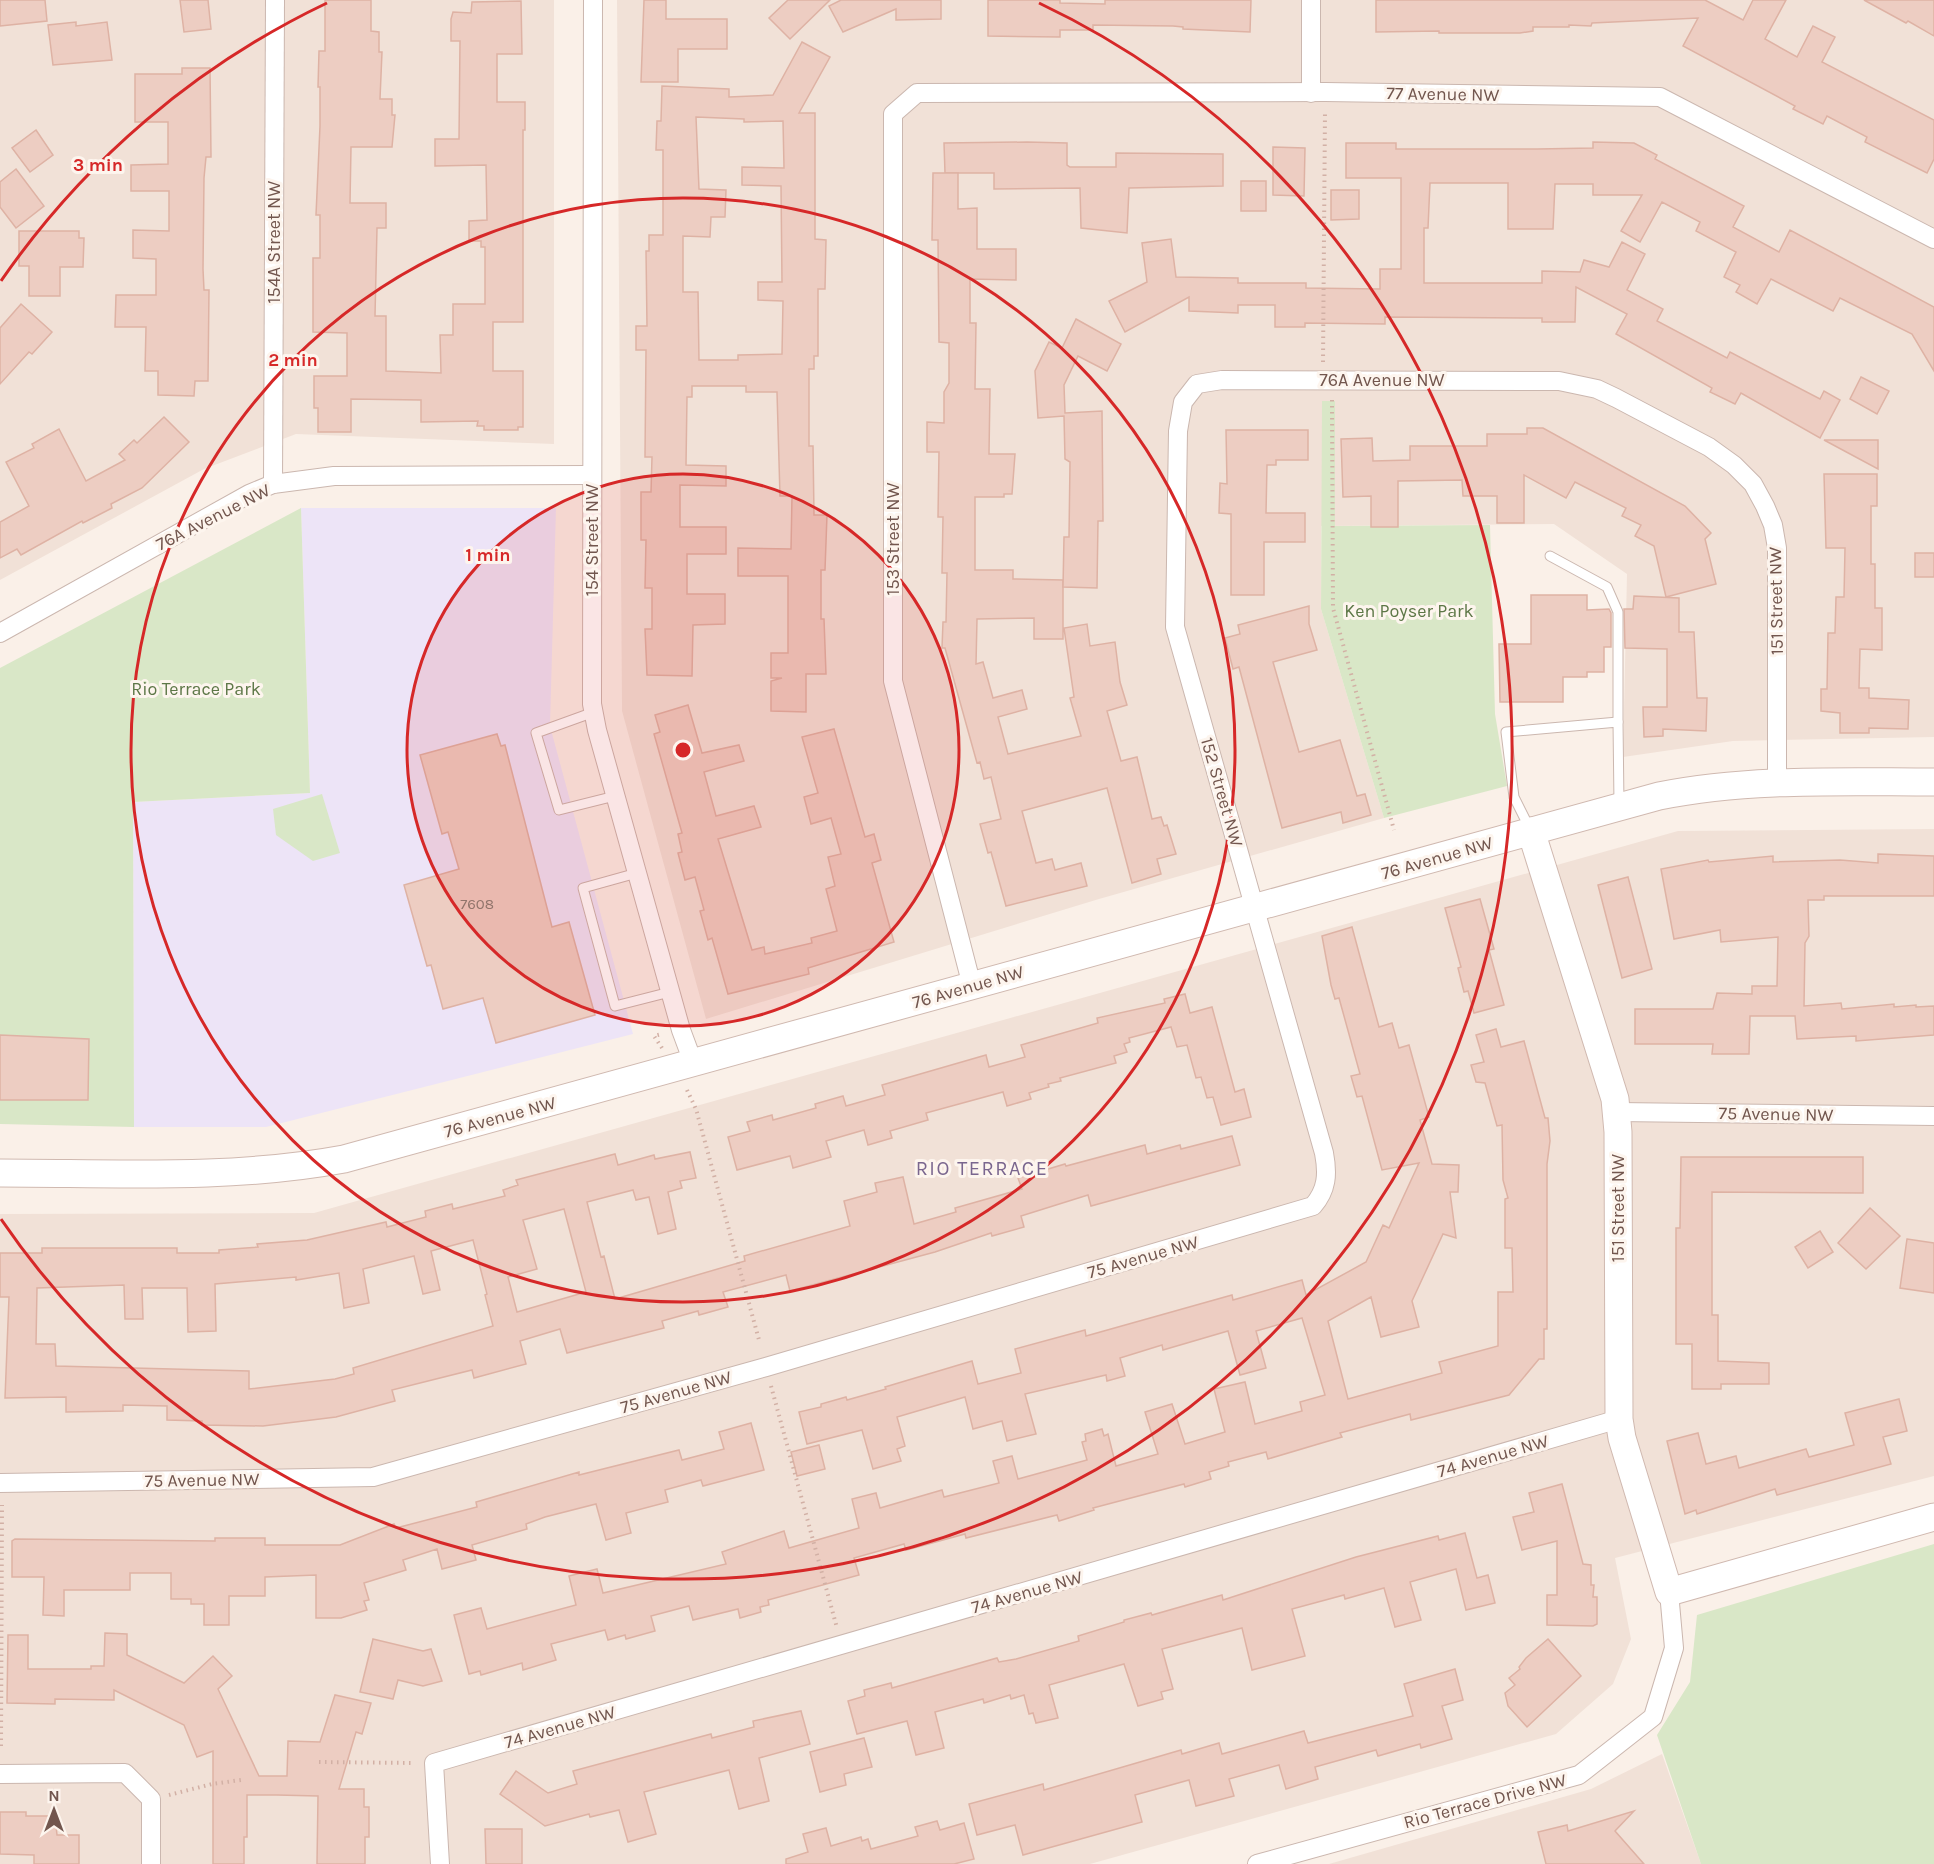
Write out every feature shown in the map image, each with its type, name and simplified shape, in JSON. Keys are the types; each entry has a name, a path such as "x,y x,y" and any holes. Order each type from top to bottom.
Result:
{"street":[{"name":"154A Street NW","path":"273,484 275,0"},
{"name":"154 Street NW","path":"593,0 591,681 594,712 670,992 685,1067"},
{"path":"1311,0 1318,93"},
{"name":"77 Avenue NW","path":"917,93 1318,93 1660,97 1934,239"},
{"name":"153 Street NW","path":"917,93 893,114 893,681 972,986"},
{"name":"76A Avenue NW","path":"1190,392 1197,384 1206,381 1559,381 1579,383"},
{"name":"151 Street NW","path":"1579,383 1616,398 1709,447 1734,465 1753,484 1765,506 1773,525 1777,548 1777,782"},
{"name":"152 Street NW","path":"1190,392 1183,402 1178,431 1175,627 1324,1153 1327,1177 1325,1186"},
{"name":"76A Avenue NW","path":"0,633 249,494 273,484 334,476 592,475"},
{"name":"76 Avenue NW","path":"0,1173 220,1173 315,1165 685,1067 1255,907 1689,790 1777,782 1934,782"},
{"name":"151 Street NW","path":"1531,831 1617,1112 1619,1419 1622,1438 1669,1592"},
{"name":"75 Avenue NW","path":"1617,1112 1934,1116"},
{"name":"75 Avenue NW","path":"0,1483 373,1477 766,1367 1304,1210 1322,1197 1325,1186"},
{"name":"74 Avenue NW","path":"434,1763 1619,1419"},
{"path":"1669,1592 1934,1517"},
{"name":"Rio Terrace Drive NW","path":"1257,1864 1579,1775 1653,1717 1674,1648 1669,1592"},
{"path":"434,1763 440,1864"},
{"path":"0,1774 124,1773 151,1799 151,1864"}],"lane":[{"path":"1551,556 1607,587 1618,612 1617,770 1620,807"},
{"path":"594,712 536,733 560,810 615,796"},
{"path":"1531,831 1514,797 1506,732 1618,722"},
{"path":"637,873 583,888 615,1006 670,992"}],"path":[{"path":"1318,93 1323,380 1332,401 1333,608 1394,830"},
{"path":"654,1036 685,1067 759,1340"},
{"path":"770,1383 842,1646"},
{"path":"1,1746 2,1505"},
{"path":"320,1762 434,1763"},
{"path":"151,1799 212,1784 241,1780"}],"shaded area":[{"path":"0,0 554,0 554,444 296,434 204,469 0,580"},
{"path":"617,0 1934,0 1934,737 1733,741 1623,757 1627,574 1554,524 1321,526 1321,609 1384,818 1099,899 706,1019 622,711"},
{"path":"301,508 556,508 550,726 633,1034 266,1127 134,1127 133,802 310,793"},
{"path":"1934,829 1934,1476 1615,1558 1631,1639 1613,1684 1556,1734 1090,1864 0,1864 0,1214 314,1213 1678,831"},
{"path":"1662,1754 1701,1864 1329,1864 1591,1789"}],"green space":[{"name":"Ken Poyser Park","path":"1322,401 1335,401 1335,526 1490,525 1495,714 1507,786 1384,818 1321,609"},
{"name":"Rio Terrace Park","path":"301,508 310,793 133,802 134,1127 0,1124 0,668"},
{"path":"322,794 340,853 313,861 276,835 273,809"},
{"path":"1934,1544 1934,1864 1701,1864 1657,1735 1690,1682 1697,1615"}],"building":[{"path":"0,0 45,0 47,21 0,26"},
{"path":"180,0 208,0 211,29 184,32"},
{"path":"325,0 371,0 371,31 379,32 379,52 382,52 380,99 392,99 392,115 395,115 392,147 351,147 350,203 386,203 386,228 377,228 375,316 386,316 386,371 441,373 440,335 453,335 453,304 485,304 485,247 481,247 481,241 469,241 469,221 487,220 486,165 435,166 435,139 459,139 460,41 451,41 451,19 453,12 471,13 472,2 521,1 522,54 497,54 497,102 525,102 523,322 493,322 493,371 523,371 523,427 518,427 518,430 484,430 484,426 477,426 478,421 421,422 421,400 351,399 351,432 318,432 318,408 314,408 314,376 347,376 347,333 313,332 313,258 320,258 320,215 316,215 320,126 320,87 318,87 319,51 325,51"},
{"path":"644,0 666,0 666,19 727,19 727,49 678,49 678,82 641,82"},
{"path":"788,0 830,0 790,39 769,18"},
{"path":"841,0 941,0 941,19 896,20 896,9 843,32 829,6"},
{"path":"988,0 1060,0 1060,3 1105,4 1105,0 1251,0 1250,32 1183,29 1183,27 1173,26 1093,25 1093,30 1060,30 1060,37 988,36"},
{"path":"1376,0 1705,0 1743,20 1753,0 1786,0 1765,39 1797,57 1813,26 1835,37 1822,62 1934,120 1934,159 1927,173 1865,142 1867,137 1827,116 1823,124 1793,109 1795,106 1683,46 1698,18 1592,23 1591,26 1533,27 1533,31 1520,33 1376,32"},
{"path":"1864,0 1934,0 1934,36 1908,21 1906,23"},
{"path":"76,22 76,26 107,22 112,60 53,65 48,25"},
{"path":"802,42 830,57 799,113 815,113 815,239 826,240 825,289 818,289 818,356 814,356 814,369 809,369 809,446 813,446 814,515 827,515 825,570 821,570 821,619 824,619 826,674 806,674 806,712 771,711 771,681 782,678 771,678 771,653 788,653 788,576 738,576 738,548 791,549 792,496 780,496 777,392 746,392 746,386 692,386 692,397 687,397 686,465 726,466 726,486 680,485 680,527 726,527 726,554 687,554 687,594 725,594 725,624 693,625 692,676 647,675 645,629 652,629 652,588 645,588 646,540 641,540 641,492 651,492 652,457 645,457 646,350 636,350 636,326 647,326 646,251 649,251 649,235 663,235 663,150 656,150 657,121 661,121 662,86 729,89 729,97 773,95","holes":["696,117 744,119 744,122 783,121 784,168 742,167 742,185 781,186 782,282 758,282 758,300 783,301 782,354 738,355 738,360 699,360 698,292 683,292 683,236 710,237 711,217 725,217 726,190 699,189"]},
{"path":"182,68 210,68 211,157 206,157 204,178 203,269 204,290 209,290 208,381 195,381 194,396 158,395 158,371 145,371 146,327 115,327 116,295 156,295 156,259 133,258 133,230 169,231 169,191 131,191 131,165 168,164 168,122 135,122 135,74 182,74"},
{"path":"36,130 53,155 30,172 12,148"},
{"path":"1593,142 1634,143 1657,155 1655,159 1744,206 1733,227 1779,252 1790,230 1934,307 1934,371 1912,334 1840,298 1833,311 1771,279 1757,304 1736,292 1740,285 1724,277 1736,252 1696,231 1700,222 1662,202 1640,242 1621,231 1642,195 1593,195 1593,184 1555,184 1553,229 1508,229 1508,183 1430,183 1428,228 1424,228 1424,283 1542,283 1542,271 1580,272 1584,260 1609,267 1622,242 1645,254 1627,290 1663,309 1657,321 1727,358 1730,352 1820,399 1824,391 1840,400 1820,438 1741,393 1735,404 1710,392 1712,388 1616,334 1627,314 1576,287 1575,322 1542,322 1542,318 1385,317 1385,324 1305,323 1305,327 1275,327 1275,305 1238,305 1238,313 1189,311 1189,297 1125,332 1109,301 1147,282 1142,243 1171,239 1176,277 1238,278 1238,283 1306,283 1306,288 1380,289 1380,269 1401,269 1401,178 1346,178 1346,143 1396,143 1396,149 1537,149 1593,148"},
{"path":"944,143 1067,143 1067,165 1070,167 1116,167 1116,153 1223,154 1223,186 1129,188 1127,233 1081,228 1080,188 994,189 994,173 945,173"},
{"path":"1273,147 1305,148 1304,196 1273,195"},
{"path":"16,169 44,206 16,228 0,207 0,182"},
{"path":"933,173 958,173 958,209 977,208 977,249 1016,249 1016,280 970,279 970,323 976,323 975,389 990,389 989,454 1015,454 1012,494 1004,494 1004,497 975,497 975,570 1013,570 1013,579 1063,580 1063,639 1034,639 1034,618 977,619 976,664 983,662 993,698 1022,690 1027,709 998,717 1008,754 1081,736 1070,698 1074,697 1064,628 1087,624 1090,646 1115,642 1120,682 1127,705 1107,711 1121,761 1137,757 1152,819 1161,817 1164,826 1167,825 1176,854 1157,859 1161,874 1132,883 1107,788 1022,811 1036,863 1052,859 1055,870 1081,863 1087,886 1006,906 991,852 988,853 980,824 1001,819 991,777 984,779 980,762 977,763 945,648 942,648 943,622 946,622 947,573 942,573 943,517 938,517 939,452 927,452 927,422 944,423 944,392 949,383 949,343 939,342 938,240 932,240"},
{"path":"1241,181 1266,181 1266,211 1241,211"},
{"path":"1331,190 1359,190 1359,219 1331,220"},
{"path":"19,231 79,231 79,238 84,238 83,267 60,267 60,296 29,296 29,266 19,266"},
{"path":"21,304 52,332 32,354 29,352 0,384 0,328"},
{"path":"1076,319 1121,344 1107,371 1078,356 1064,385 1065,413 1102,411 1103,521 1098,521 1097,588 1063,587 1064,537 1069,537 1070,462 1065,459 1064,416 1038,418 1035,371 1049,342 1062,348"},
{"path":"1861,377 1889,391 1877,414 1850,399"},
{"path":"164,417 189,442 142,488 111,504 112,508 83,523 82,521 21,555 17,549 0,558 0,522 29,506 6,462 34,448 32,444 59,429 86,481 125,460 119,454 134,440 137,443"},
{"path":"1527,428 1543,428 1685,506 1711,533 1705,539 1716,584 1666,597 1654,546 1635,536 1641,525 1622,516 1626,508 1575,482 1566,498 1524,475 1524,523 1497,523 1497,496 1463,496 1462,480 1398,481 1398,527 1371,527 1371,496 1343,497 1341,439 1372,438 1373,461 1410,460 1410,446 1487,446 1487,434 1527,434"},
{"path":"1226,430 1308,430 1308,460 1276,460 1276,465 1267,465 1266,513 1305,513 1305,542 1264,542 1264,595 1231,595 1231,514 1219,513 1220,483 1227,484"},
{"path":"1824,440 1878,440 1878,469"},
{"path":"1824,474 1877,474 1877,506 1871,506 1871,564 1875,564 1875,608 1882,608 1882,650 1860,649 1859,688 1869,688 1869,698 1909,700 1908,729 1869,728 1869,733 1840,733 1840,713 1821,711 1821,689 1827,689 1828,633 1835,633 1836,597 1844,597 1845,548 1826,548"},
{"path":"1915,553 1934,553 1934,577 1915,577"},
{"path":"1531,595 1587,595 1587,610 1609,609 1611,613 1611,647 1604,647 1604,672 1587,672 1587,677 1563,677 1563,702 1500,702 1499,644 1531,644"},
{"path":"1634,596 1679,598 1679,632 1694,632 1697,698 1707,698 1706,731 1663,729 1663,736 1644,737 1643,707 1667,707 1667,649 1625,648 1624,609 1633,609"},
{"path":"1309,606 1309,624 1317,650 1273,662 1299,752 1340,740 1357,796 1365,794 1371,815 1343,823 1341,812 1282,828 1239,667 1233,669 1225,638 1240,634 1238,625"},
{"path":"688,705 702,753 739,745 744,761 704,772 716,816 754,806 761,827 718,839 752,950 764,947 765,954 812,943 811,938 837,931 826,889 835,886 828,857 841,854 831,818 811,824 804,797 818,793 802,737 834,729 865,837 874,834 881,860 872,863 894,942 808,968 809,974 728,994 712,938 708,940 700,911 704,910 695,877 685,880 678,853 682,852 678,834 682,833 654,734 660,732 655,715"},
{"path":"497,734 501,746 505,745 552,927 569,922 595,1015 496,1043 483,998 443,1009 431,965 427,966 404,885 459,869 448,832 442,834 420,755"},
{"path":"1878,854 1934,856 1934,896 1824,896 1824,900 1808,900 1809,936 1805,943 1804,1006 1841,1003 1842,1009 1894,1004 1894,1007 1934,1006 1934,1035 1856,1041 1856,1036 1797,1039 1795,1016 1750,1016 1749,1054 1712,1054 1713,1044 1635,1044 1635,1009 1713,1009 1717,993 1752,994 1752,986 1777,986 1778,937 1721,942 1720,930 1674,939 1661,869 1708,860 1709,862 1773,856 1773,862 1840,860 1878,863"},
{"path":"1628,877 1652,969 1622,978 1598,885"},
{"path":"1480,899 1494,949 1489,950 1504,1005 1474,1013 1468,991 1464,992 1458,968 1461,967 1445,908"},
{"path":"1352,927 1379,1027 1392,1023 1399,1048 1409,1045 1429,1117 1420,1120 1432,1164 1459,1165 1458,1192 1450,1192 1456,1238 1443,1234 1412,1301 1419,1327 1381,1337 1371,1297 1328,1321 1348,1399 1442,1373 1439,1362 1498,1346 1498,1292 1513,1292 1512,1248 1505,1248 1505,1199 1508,1198 1503,1180 1502,1125 1497,1126 1485,1083 1476,1082 1471,1065 1484,1062 1476,1035 1496,1029 1501,1047 1524,1041 1545,1118 1548,1118 1550,1141 1547,1164 1547,1329 1544,1329 1544,1359 1539,1359 1509,1395 1411,1420 1410,1414 1340,1433 1342,1437 1268,1459 1266,1452 1228,1462 1229,1466 1209,1472 1211,1479 1093,1508 1094,1510 1059,1521 1057,1515 966,1538 965,1534 906,1550 904,1544 854,1558 859,1575 768,1600 769,1605 760,1607 761,1612 740,1618 738,1609 693,1620 689,1606 651,1616 655,1631 626,1639 625,1635 608,1640 605,1630 551,1644 556,1660 523,1670 522,1663 481,1675 480,1671 469,1674 454,1615 481,1608 487,1629 576,1605 569,1576 597,1569 603,1593 726,1564 722,1552 784,1531 789,1548 859,1528 852,1499 876,1493 880,1508 942,1490 944,1497 999,1483 993,1461 1012,1456 1018,1479 1087,1460 1082,1442 1086,1441 1085,1434 1102,1429 1104,1436 1108,1434 1116,1466 1158,1454 1145,1412 1172,1404 1185,1444 1225,1432 1214,1389 1245,1382 1255,1424 1302,1411 1300,1402 1325,1395 1302,1318 1256,1331 1266,1368 1240,1375 1228,1331 1163,1350 1162,1345 1120,1358 1125,1376 1107,1381 1106,1375 1025,1394 1036,1434 1007,1441 1002,1421 973,1429 965,1397 897,1417 905,1446 897,1449 901,1461 873,1469 862,1430 807,1444 799,1412 821,1407 821,1404 846,1397 847,1400 886,1389 885,1387 972,1361 978,1384 1021,1373 1015,1349 1085,1330 1086,1336 1232,1295 1233,1300 1302,1280 1306,1295 1366,1262 1383,1225 1389,1228 1419,1163 1382,1170 1362,1096 1357,1097 1351,1076 1360,1074 1339,998 1335,999 1331,985 1322,936"},
{"path":"1185,994 1190,1013 1212,1007 1235,1092 1244,1089 1251,1117 1221,1125 1213,1097 1207,1098 1201,1077 1196,1078 1187,1045 1177,1047 1171,1027 1129,1038 1130,1042 1124,1044 1127,1052 1114,1056 1116,1063 1060,1078 1061,1081 1048,1084 1049,1087 1029,1093 1031,1099 1007,1106 1003,1092 926,1113 928,1120 890,1131 892,1138 868,1145 864,1130 826,1141 831,1157 793,1168 790,1156 737,1170 728,1137 750,1131 747,1122 772,1115 773,1120 816,1108 815,1104 843,1096 846,1106 885,1095 882,1085 986,1055 989,1067 1025,1057 1021,1045 1098,1023 1097,1018 1165,1003 1164,999"},
{"path":"0,1035 89,1039 88,1100 0,1100"},
{"path":"1232,1136 1240,1165 1091,1206 1088,1195 1021,1216 1024,1227 992,1236 991,1233 935,1252 790,1291 786,1275 723,1292 728,1307 699,1315 698,1311 662,1321 664,1328 567,1353 560,1329 520,1341 526,1364 474,1378 472,1370 392,1390 395,1401 336,1417 263,1426 202,1425 202,1421 167,1420 167,1406 123,1405 123,1411 66,1412 66,1397 5,1398 9,1297 0,1297 0,1253 42,1253 42,1248 177,1248 177,1253 219,1253 219,1250 258,1247 257,1244 307,1240 386,1222 387,1227 426,1217 425,1211 452,1204 453,1209 505,1196 503,1190 518,1185 516,1180 615,1154 618,1165 654,1155 655,1159 690,1152 696,1178 680,1181 682,1188 668,1192 676,1229 658,1234 649,1197 636,1200 633,1190 587,1202 601,1257 604,1256 615,1299 745,1261 744,1256 850,1226 844,1201 877,1192 875,1183 903,1177 914,1224 956,1212 955,1208 1022,1189 1018,1178 1065,1164 1066,1166 1145,1145 1147,1154 1180,1145 1181,1149","holes":["564,1209 586,1292 517,1312 508,1277 537,1269 523,1220","473,1240 493,1326 353,1368 354,1374 335,1379 249,1389 249,1371 56,1366 55,1344 36,1344 37,1288 124,1285 125,1319 143,1319 142,1288 187,1288 188,1332 216,1331 215,1284 296,1277 296,1280 339,1273 344,1308 369,1303 363,1269 414,1256 423,1294 440,1290 431,1251"]},
{"path":"1681,1157 1863,1157 1863,1193 1712,1192 1712,1315 1718,1315 1718,1361 1769,1363 1769,1384 1721,1384 1721,1389 1692,1389 1692,1344 1676,1344 1676,1228 1680,1228"},
{"path":"1870,1208 1900,1236 1866,1269 1838,1243"},
{"path":"1820,1231 1833,1252 1808,1268 1795,1247"},
{"path":"1907,1239 1934,1243 1934,1293 1900,1288"},
{"path":"1899,1399 1907,1431 1883,1437 1891,1464 1777,1495 1775,1489 1697,1514 1696,1510 1685,1514 1667,1441 1698,1433 1706,1464 1736,1456 1739,1468 1806,1449 1809,1457 1854,1445 1845,1413"},
{"path":"751,1423 764,1470 703,1486 701,1480 665,1490 668,1502 626,1513 631,1533 606,1540 596,1504 545,1517 526,1524 527,1529 472,1545 476,1560 442,1569 437,1549 403,1560 406,1570 364,1583 369,1600 364,1601 367,1610 341,1618 316,1618 316,1575 265,1577 265,1596 229,1596 229,1625 204,1625 204,1604 191,1604 191,1599 171,1599 171,1573 130,1573 130,1590 64,1590 64,1616 43,1615 44,1577 12,1577 12,1541 15,1539 215,1541 215,1538 265,1538 265,1545 340,1545 394,1524 396,1528 477,1507 476,1502 579,1472 579,1475 679,1450 682,1460 724,1449 719,1432"},
{"path":"819,1445 825,1469 797,1476 791,1452"},
{"path":"1562,1484 1583,1564 1591,1565 1593,1597 1597,1597 1597,1624 1593,1626 1547,1625 1547,1595 1557,1595 1557,1541 1522,1550 1513,1517 1534,1512 1529,1493"},
{"path":"1465,1533 1477,1578 1488,1575 1495,1603 1466,1610 1456,1569 1410,1582 1421,1620 1395,1627 1384,1588 1345,1599 1344,1595 1292,1609 1305,1656 1252,1670 1242,1628 1162,1649 1173,1689 1161,1692 1163,1699 1138,1706 1124,1664 1049,1685 1058,1718 1036,1723 1033,1713 1029,1714 1024,1695 1011,1699 1010,1695 984,1703 983,1699 935,1712 944,1748 916,1755 907,1721 857,1734 848,1701 865,1696 864,1690 891,1683 892,1688 997,1658 999,1662 1016,1659 1079,1641 1078,1636 1124,1622 1124,1620 1151,1613 1152,1615 1222,1595 1223,1600 1356,1557 1438,1536 1439,1540"},
{"path":"105,1633 127,1634 127,1655 184,1683 213,1656 232,1676 218,1689 259,1776 287,1776 288,1741 320,1742 335,1695 371,1703 362,1734 356,1732 339,1789 364,1789 364,1807 369,1807 369,1837 365,1837 365,1864 317,1864 318,1796 247,1795 247,1837 244,1837 244,1864 213,1864 213,1751 197,1757 184,1725 114,1690 114,1700 55,1699 55,1704 7,1703 8,1635 28,1635 28,1669 91,1669 91,1666 104,1666"},
{"path":"373,1639 423,1651 431,1649 442,1681 423,1686 398,1680 393,1699 360,1692"},
{"path":"1548,1639 1581,1676 1527,1727 1508,1706 1505,1693 1515,1685 1509,1678 1520,1669 1519,1667 1526,1658"},
{"path":"1455,1669 1463,1700 1442,1706 1452,1739 1421,1748 1420,1744 1378,1756 1376,1750 1315,1767 1318,1779 1286,1789 1279,1765 1229,1779 1234,1796 1196,1806 1189,1780 1135,1795 1142,1822 1023,1855 1015,1825 977,1835 969,1804 1043,1784 1044,1790 1181,1750 1182,1754 1219,1743 1222,1754 1304,1731 1308,1743 1413,1716 1404,1684"},
{"path":"801,1711 810,1744 759,1758 769,1801 739,1809 729,1770 644,1792 656,1834 628,1842 619,1810 590,1817 589,1814 545,1826 500,1794 516,1771 548,1793 577,1784 573,1771 711,1734 712,1738 754,1727 753,1721"},
{"path":"864,1738 872,1767 844,1774 846,1785 820,1792 810,1752"},
{"path":"1634,1811 1615,1831 1644,1864 1546,1864 1538,1832 1567,1825 1568,1831"},
{"path":"0,1812 26,1812 26,1816 55,1816 57,1835 79,1835 79,1864 34,1864 34,1855 0,1854"},
{"path":"937,1821 940,1830 964,1823 974,1859 954,1864 786,1864 786,1859 808,1852 803,1834 826,1828 831,1846 861,1837 862,1841 868,1839 871,1849 918,1836 915,1827"},
{"path":"485,1829 522,1829 522,1864 486,1864"}],"district":[{"name":"RIO TERRACE","path":"982,1168"}]}
